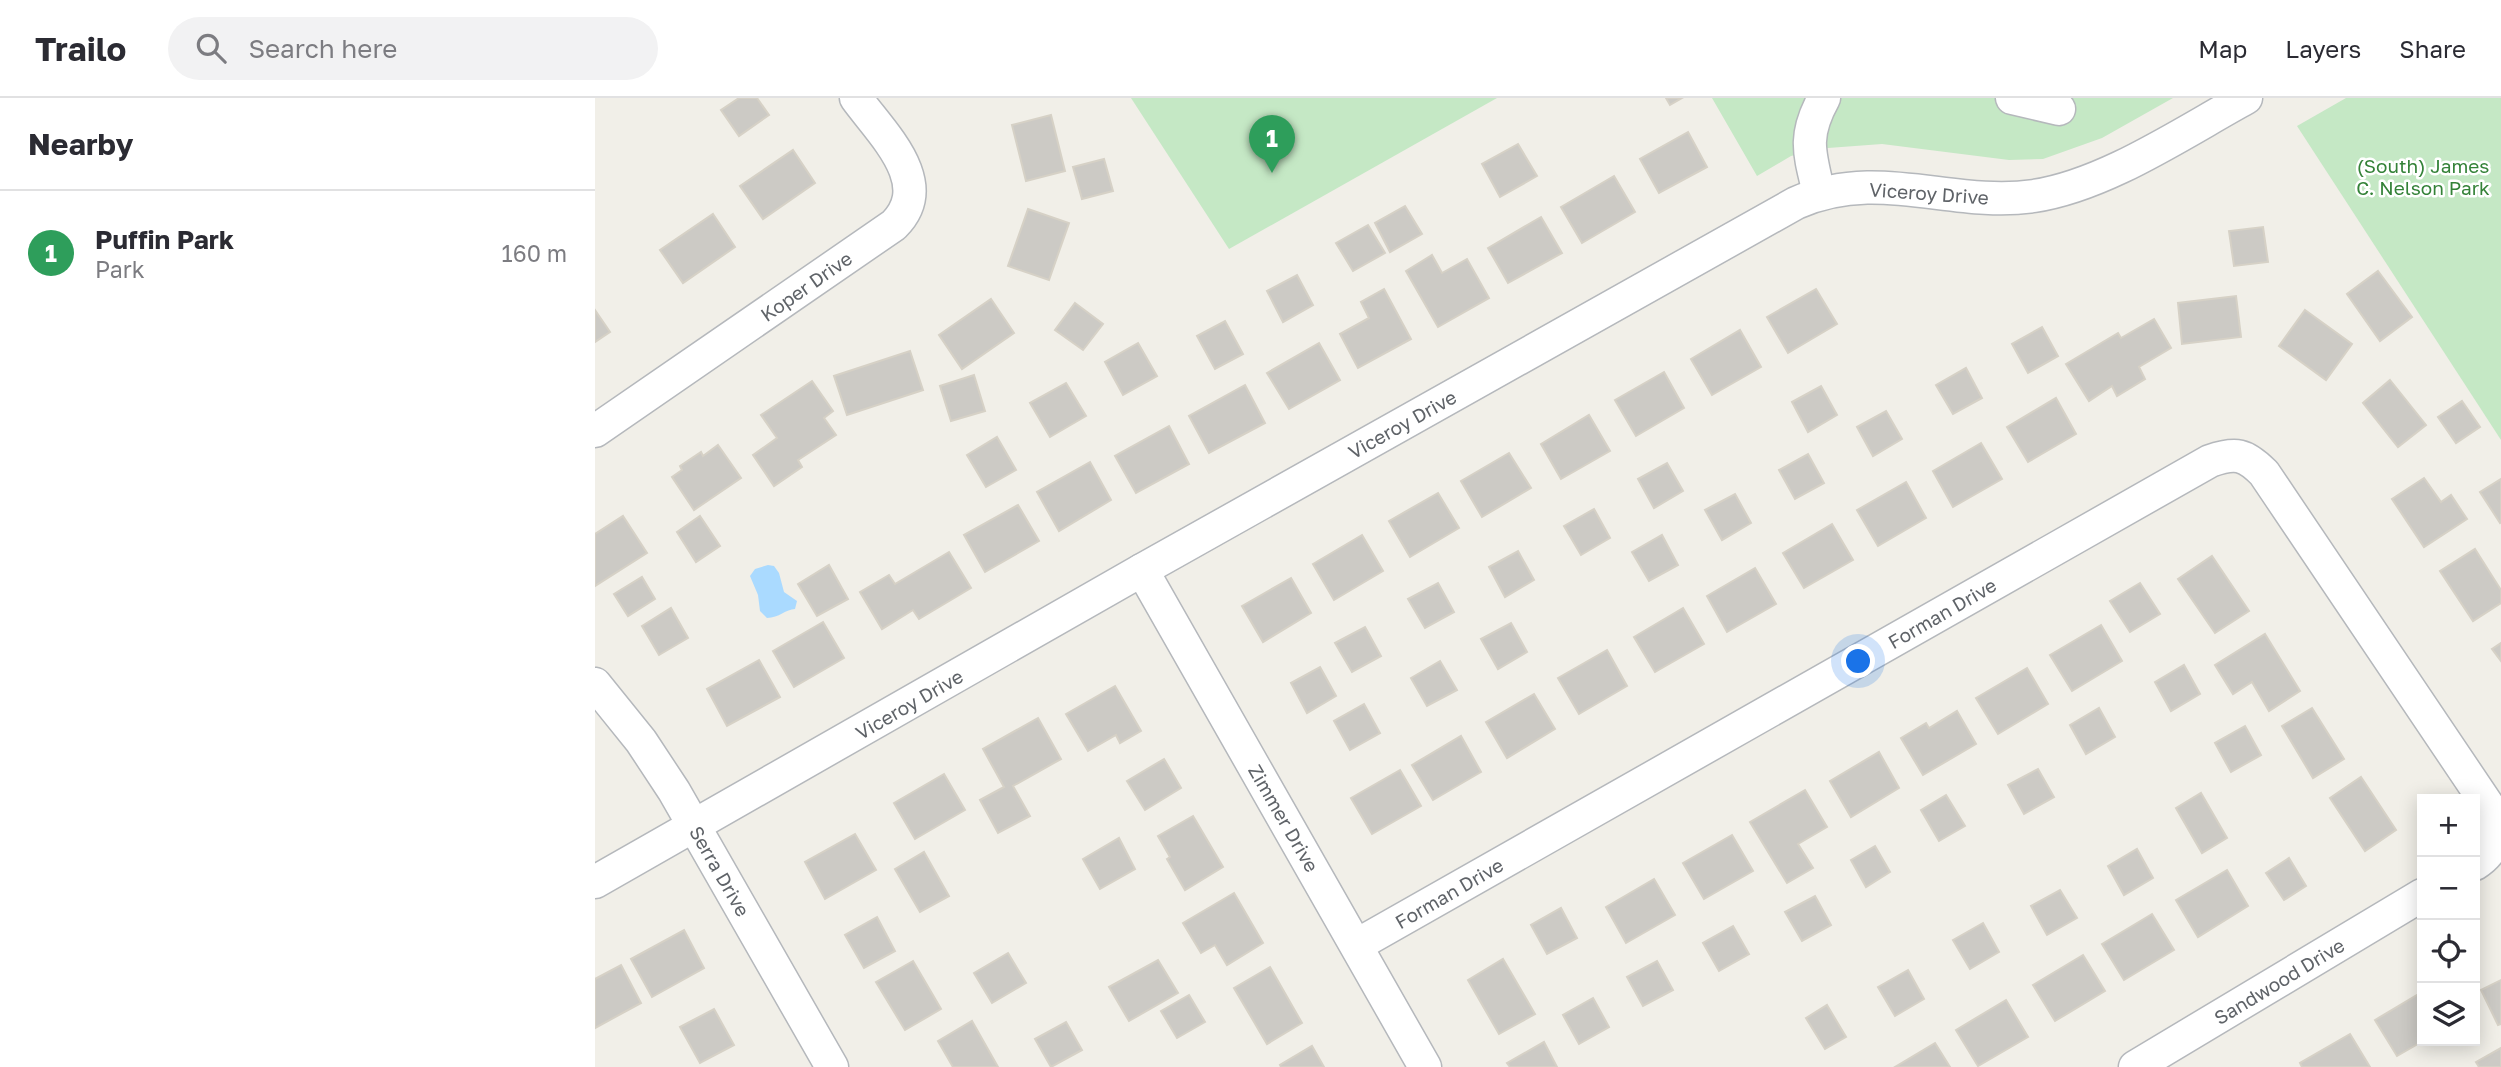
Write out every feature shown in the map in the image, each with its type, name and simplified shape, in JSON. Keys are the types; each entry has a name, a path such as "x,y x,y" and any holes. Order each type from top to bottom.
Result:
{"street":[{"name":"Koper Drive","path":"595,431 834,267 904,215 910,199 908,172 856,98"},
{"path":"1819,193 1810,158 1809,133 1814,116 1824,98"},
{"path":"2012,98 2059,109"},
{"name":"Viceroy Drive","path":"595,882 1142,570 1779,212 1819,193 1842,189 1892,187 1987,198 2031,196 2066,190 2103,176 2239,100"},
{"name":"Forman Drive","path":"1357,945 2210,461 2225,456 2240,455 2253,461 2265,473 2491,810 2497,823 2497,836 2492,848 2480,859"},
{"name":"Zimmer Drive","path":"1142,570 1425,1067"},
{"name":"Serra Drive","path":"595,684 641,741 694,826 832,1067"},
{"name":"Sandwood Drive","path":"2135,1067 2417,898"}],"green space":[{"path":"1131,98 1497,98 1229,249"},
{"path":"1712,98 2173,98 2102,138 2043,159 2009,160 1882,144 1828,148 1791,156 1757,176"},
{"name":"(South) James C. Nelson Park","path":"2346,98 2501,98 2501,440 2297,126"}],"water":[{"path":"774,566 779,573 784,592 797,601 795,609 767,618 760,611 758,595 750,576 755,569"}],"building":[{"path":"739,98 757,98 769,115 739,136 721,110"},
{"path":"1666,98 1682,98 1670,105"},
{"path":"1051,115 1065,171 1026,181 1012,125"},
{"path":"1688,132 1707,167 1659,193 1640,159"},
{"path":"1518,144 1537,176 1500,197 1482,164"},
{"path":"793,150 815,183 763,219 740,186"},
{"path":"1104,159 1113,191 1082,199 1073,167"},
{"path":"1614,176 1635,212 1582,243 1561,207"},
{"path":"1405,206 1422,234 1390,252 1375,223"},
{"path":"1028,209 1069,223 1049,280 1008,266"},
{"path":"713,214 735,247 683,283 660,250"},
{"path":"1541,217 1562,253 1508,283 1488,248"},
{"path":"1368,225 1385,253 1353,271 1336,243"},
{"path":"2263,227 2268,262 2234,266 2229,231"},
{"path":"1432,255 1442,273 1467,259 1489,298 1438,327 1406,271"},
{"path":"2378,271 2412,317 2380,341 2347,294"},
{"path":"1297,275 1313,305 1283,322 1267,291"},
{"path":"1384,289 1411,339 1358,368 1340,334 1369,318 1361,302"},
{"path":"1816,289 1837,324 1788,353 1767,317"},
{"path":"2236,296 2241,337 2182,344 2178,303"},
{"path":"991,299 1014,333 962,369 939,335"},
{"path":"1075,303 1103,324 1083,350 1055,330"},
{"path":"595,310 610,332 595,342"},
{"path":"2305,310 2352,344 2326,380 2279,346"},
{"path":"2154,319 2171,348 2139,367 2145,379 2117,396 2112,386 2089,401 2066,364 2118,333 2121,338"},
{"path":"1225,321 1243,354 1215,369 1197,336"},
{"path":"2042,327 2058,356 2028,373 2012,344"},
{"path":"1740,330 1761,367 1712,395 1691,359"},
{"path":"1138,343 1157,376 1123,395 1105,362"},
{"path":"1319,343 1340,380 1289,409 1267,373"},
{"path":"910,351 923,390 847,415 834,376"},
{"path":"1966,368 1982,398 1953,414 1936,385"},
{"path":"1664,372 1684,408 1636,436 1615,400"},
{"path":"974,375 985,411 951,421 940,386"},
{"path":"2390,380 2426,425 2398,447 2363,403"},
{"path":"812,381 833,411 824,418 836,435 798,460 802,467 774,486 753,455 777,438 761,415"},
{"path":"1066,383 1086,416 1050,437 1030,403"},
{"path":"1245,385 1265,423 1209,453 1189,416"},
{"path":"1821,386 1837,415 1808,432 1792,402"},
{"path":"2056,398 2076,434 2028,462 2007,427"},
{"path":"2462,401 2480,427 2456,443 2438,417"},
{"path":"1886,411 1902,439 1873,456 1857,427"},
{"path":"1589,415 1610,451 1561,479 1541,444"},
{"path":"1169,426 1189,464 1136,493 1115,456"},
{"path":"997,437 1016,470 986,487 967,455"},
{"path":"1981,443 2002,479 1953,507 1933,471"},
{"path":"718,445 741,478 694,510 672,477 682,470 680,466 701,452 703,456"},
{"path":"1509,453 1531,488 1482,517 1461,481"},
{"path":"1808,454 1824,483 1795,499 1779,470"},
{"path":"1090,462 1111,500 1059,531 1037,492"},
{"path":"1667,463 1683,491 1654,508 1638,479"},
{"path":"2424,478 2441,502 2451,495 2467,519 2424,547 2392,499"},
{"path":"2501,479 2501,522 2500,523 2480,492"},
{"path":"1906,482 1926,518 1878,546 1857,510"},
{"path":"1438,493 1459,528 1410,557 1389,521"},
{"path":"1735,494 1751,523 1722,540 1705,510"},
{"path":"1018,505 1039,541 985,572 964,535"},
{"path":"1594,509 1610,538 1581,555 1564,526"},
{"path":"623,516 647,553 595,586 595,534"},
{"path":"700,516 720,546 696,562 677,532"},
{"path":"1832,524 1853,560 1804,588 1783,553"},
{"path":"1362,535 1383,571 1334,600 1313,564"},
{"path":"1662,535 1678,565 1649,581 1632,552"},
{"path":"2475,549 2501,590 2501,603 2473,621 2440,571"},
{"path":"1518,551 1534,580 1505,597 1489,567"},
{"path":"949,552 971,588 919,619 913,610 882,629 860,592 889,575 895,584"},
{"path":"2212,556 2249,611 2215,633 2178,579"},
{"path":"829,565 848,599 817,616 798,584"},
{"path":"1755,568 1776,604 1727,632 1707,596"},
{"path":"642,577 655,599 628,616 614,594"},
{"path":"1291,578 1311,613 1263,642 1242,606"},
{"path":"1438,583 1454,612 1425,628 1408,599"},
{"path":"2140,583 2160,614 2130,632 2110,601"},
{"path":"671,608 688,638 659,655 642,626"},
{"path":"1683,608 1704,644 1655,672 1634,637"},
{"path":"823,622 844,658 794,687 773,651"},
{"path":"1511,623 1527,652 1498,669 1481,639"},
{"path":"2101,625 2122,661 2072,691 2050,655"},
{"path":"1365,627 1381,656 1352,672 1335,643"},
{"path":"2265,634 2300,691 2269,711 2252,682 2233,694 2215,665"},
{"path":"2501,643 2501,661 2492,649"},
{"path":"1607,650 1627,686 1579,714 1558,678"},
{"path":"759,660 780,697 727,726 707,689"},
{"path":"1440,661 1457,690 1427,706 1411,678"},
{"path":"2184,665 2200,694 2171,711 2155,682"},
{"path":"1320,667 1336,696 1307,713 1291,683"},
{"path":"2027,668 2048,704 1998,734 1976,698"},
{"path":"1115,686 1141,731 1120,743 1116,735 1088,751 1066,714"},
{"path":"1534,694 1555,729 1507,758 1486,722"},
{"path":"1364,704 1380,733 1350,750 1334,721"},
{"path":"2099,708 2115,737 2086,754 2070,725"},
{"path":"2312,708 2344,759 2313,778 2282,726"},
{"path":"1957,711 1976,744 1923,775 1901,738 1926,723 1929,728"},
{"path":"1038,718 1061,759 1013,786 1030,816 998,833 980,800 1004,787 983,749"},
{"path":"2245,726 2261,755 2231,772 2215,743"},
{"path":"1461,736 1481,772 1433,800 1412,765"},
{"path":"1879,752 1899,788 1851,817 1830,781"},
{"path":"1164,759 1181,788 1145,810 1127,781"},
{"path":"2038,769 2054,797 2024,814 2008,785"},
{"path":"1400,770 1421,806 1372,834 1351,798"},
{"path":"944,774 965,810 915,839 894,803"},
{"path":"2361,777 2396,830 2365,851 2330,798"},
{"path":"1805,790 1827,827 1798,844 1813,868 1787,883 1750,822"},
{"path":"2201,793 2227,838 2202,853 2176,808"},
{"path":"1946,795 1965,826 1939,841 1921,810"},
{"path":"1193,816 1223,867 1185,890 1167,859 1170,857 1158,836"},
{"path":"855,834 876,870 825,899 805,862"},
{"path":"1732,835 1753,871 1704,899 1683,863"},
{"path":"1119,838 1135,869 1100,889 1083,859"},
{"path":"1875,846 1890,872 1866,887 1851,860"},
{"path":"2137,849 2153,878 2124,895 2108,866"},
{"path":"924,852 949,896 920,912 895,869"},
{"path":"2289,858 2306,886 2284,900 2266,873"},
{"path":"2227,870 2248,906 2198,937 2176,900"},
{"path":"1654,879 1675,915 1626,943 1606,907"},
{"path":"2060,890 2077,918 2047,935 2031,906"},
{"path":"1234,893 1263,943 1227,965 1215,945 1201,953 1183,923"},
{"path":"1815,896 1831,925 1802,941 1785,912"},
{"path":"1561,908 1577,938 1547,954 1531,925"},
{"path":"2152,914 2174,950 2124,980 2102,944"},
{"path":"877,917 895,951 864,968 845,935"},
{"path":"1983,923 1999,952 1970,969 1953,940"},
{"path":"1733,926 1749,954 1719,971 1703,943"},
{"path":"684,930 704,968 652,997 631,959"},
{"path":"1008,953 1026,983 992,1003 974,973"},
{"path":"2083,955 2105,991 2055,1021 2033,985"},
{"path":"1503,959 1535,1014 1499,1034 1468,980"},
{"path":"1158,960 1178,993 1129,1021 1109,987"},
{"path":"913,961 941,1009 905,1030 876,982"},
{"path":"1657,961 1673,990 1643,1006 1627,977"},
{"path":"621,965 641,1003 595,1028 595,979"},
{"path":"1270,967 1302,1023 1267,1044 1234,988"},
{"path":"1908,970 1924,999 1895,1016 1878,987"},
{"path":"2501,980 2501,1024 2498,1025 2481,990"},
{"path":"1189,995 1205,1022 1177,1038 1161,1011"},
{"path":"2417,995 2417,1044 2397,1056 2375,1020"},
{"path":"1593,998 1609,1027 1579,1044 1563,1015"},
{"path":"2006,1000 2028,1037 1978,1066 1956,1030"},
{"path":"1827,1005 1846,1037 1825,1049 1806,1018"},
{"path":"714,1009 734,1045 700,1063 680,1027"},
{"path":"972,1021 998,1067 953,1067 938,1041"},
{"path":"1066,1022 1082,1050 1051,1067 1035,1039"},
{"path":"2350,1034 2370,1067 2302,1067 2300,1063"},
{"path":"1544,1042 1557,1067 1510,1067 1507,1063"},
{"path":"1935,1043 1950,1067 1895,1067"},
{"path":"1312,1046 1324,1067 1281,1067 1280,1065"},
{"path":"2501,1048 2501,1067 2479,1067 2476,1062"}],"place":[{"name":"Puffin Park","path":"1272,173"}]}
